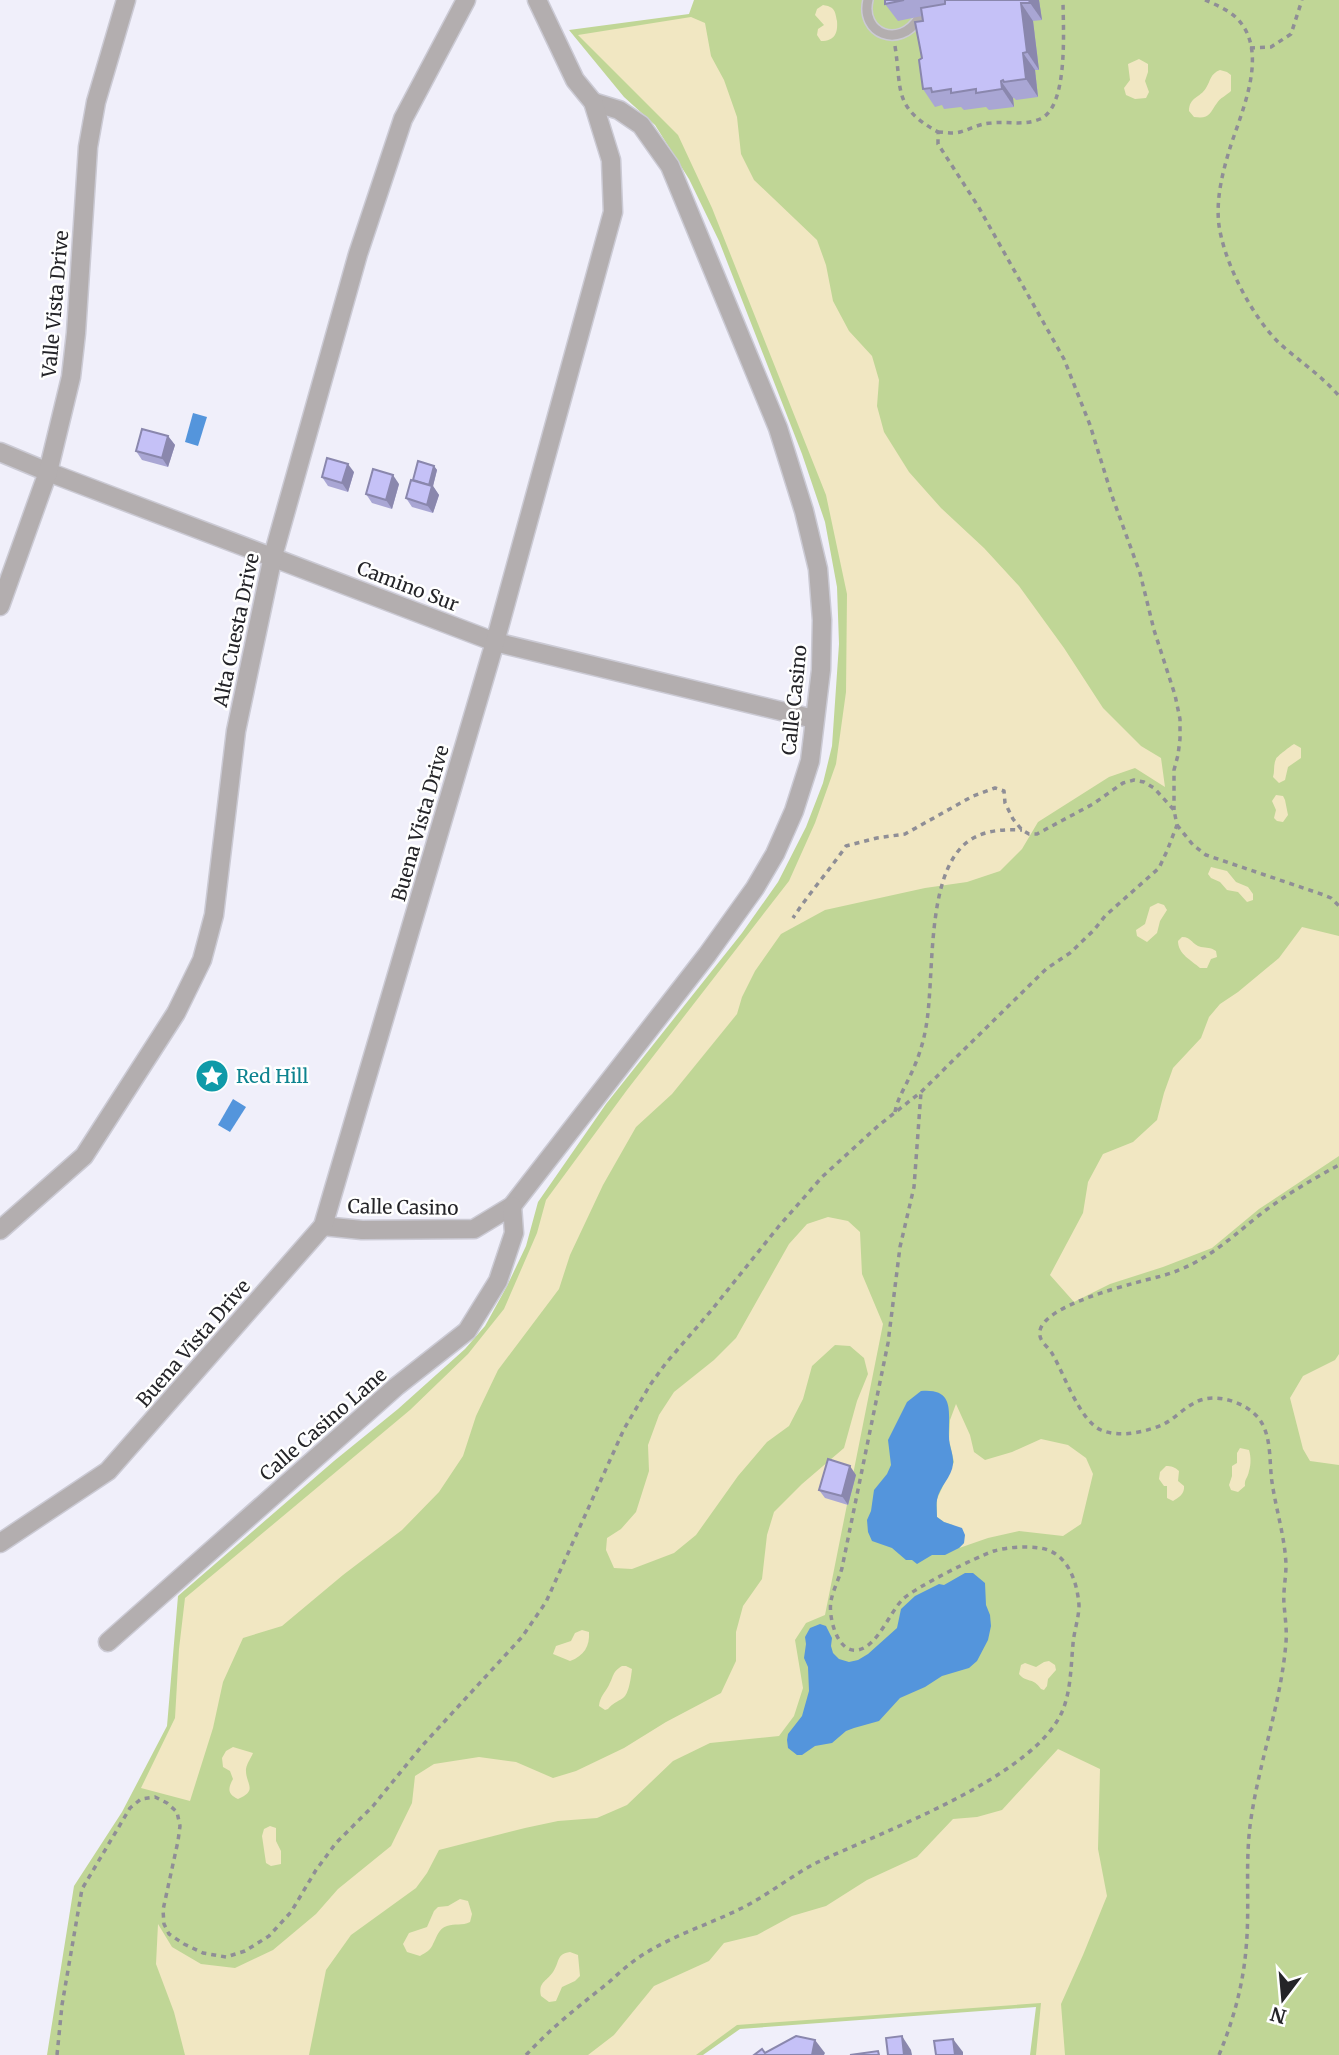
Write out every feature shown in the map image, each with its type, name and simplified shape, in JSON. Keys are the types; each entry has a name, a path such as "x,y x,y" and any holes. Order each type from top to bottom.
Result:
{"street":[{"name":"Valle Vista Drive","path":"0,606 48,472 71,377 88,147 96,102 126,0"},
{"name":"Alta Cuesta Drive","path":"0,1230 84,1156 176,1013 202,960 214,915 236,731 273,556 358,254 402,119 466,0"},
{"name":"Buena Vista Drive","path":"0,1543 108,1471 323,1226 495,642 613,212 611,160 593,102 575,80 537,0"},
{"name":"Calle Casino","path":"323,1226 362,1230 474,1229 512,1206 707,956 755,888 775,854 794,811 810,761 821,657 822,620 818,569 804,511 778,428 670,166 641,125 619,110 593,102"},
{"name":"Camino Sur","path":"0,452 495,642 814,719"},
{"name":"Calle Casino Lane","path":"108,1642 397,1386 467,1331 498,1281 514,1233 512,1206"}],"lane":[{"path":"868,0 867,12 874,27 881,33 906,33 919,18"}],"path":[{"path":"894,35 902,96 907,110 919,122 938,132 959,132 972,126 993,123 1020,124 1042,118 1052,108 1058,94 1062,64 1063,0"},
{"path":"1205,0 1222,7 1241,22 1250,48 1252,74 1222,177 1218,206 1221,237 1245,295 1264,326 1339,396"},
{"path":"1250,48 1271,47 1291,34 1302,0"},
{"path":"938,132 938,144 978,206 1063,359 1090,425 1140,573 1154,630 1175,695 1180,729 1174,770 1174,810 1177,825 1193,845 1206,855 1324,894 1339,906"},
{"path":"793,918 846,846 905,834 973,796 995,788 1004,791 1005,803 1013,820 1029,834 1037,834 1093,804 1123,783 1134,780 1154,788 1174,810"},
{"path":"57,2055 61,2005 82,1889 130,1808 141,1799 155,1797 167,1802 177,1812 180,1826 178,1841 163,1910 164,1924 169,1934 203,1953 226,1957 245,1951 269,1936 291,1912 316,1870 337,1843 522,1637 546,1602 624,1429 658,1373 822,1177 920,1092 1046,969 1070,953 1105,916 1158,868 1177,825"},
{"path":"894,1114 919,1053 926,1027 935,922 940,892 948,870 958,852 972,838 1000,830 1022,830"},
{"path":"526,2055 551,2028 642,1955 745,1907 815,1864 928,1813 1007,1769 1037,1746 1055,1725 1064,1708 1071,1679 1073,1640 1079,1607 1070,1567 1059,1556 1042,1548 995,1551 919,1588 904,1598 881,1631 862,1648 851,1650 845,1647 831,1615 831,1599 842,1568 888,1343 900,1247 914,1186 920,1092"},
{"path":"1219,2055 1241,1990 1247,1947 1249,1830 1287,1640 1284,1601 1286,1564 1267,1434 1259,1419 1248,1408 1235,1402 1216,1399 1198,1400 1164,1424 1136,1433 1101,1430 1082,1411 1040,1334 1049,1319 1074,1302 1180,1270 1207,1257 1274,1205 1339,1165"}],"green space":[{"path":"694,0 1339,0 1339,2055 1030,2055 1036,2007 740,2029 703,2055 47,2055 74,1886 122,1812 167,1726 178,1596 398,1409 465,1349 485,1326 526,1246 538,1202 606,1104 742,933 778,882 806,827 823,783 832,746 839,644 837,587 825,522 802,454 719,241 689,179 655,125 624,97 569,30 689,14"}],"sand":[{"path":"823,5 834,10 837,25 836,33 826,41 821,41 817,35 818,29 824,25 815,15 817,9"},
{"path":"691,17 705,23 711,56 724,80 737,117 741,154 754,180 817,240 826,265 833,301 849,331 872,356 879,380 877,406 884,432 909,472 1019,586 1103,708 1141,746 1161,758 1165,787 1135,768 1109,777 1038,822 1022,849 1000,871 967,882 925,888 825,910 781,934 755,971 737,1014 672,1094 636,1127 603,1185 570,1255 559,1289 498,1370 476,1416 463,1456 439,1492 402,1530 282,1626 243,1638 223,1682 213,1728 190,1801 141,1788 175,1718 185,1598 410,1410 468,1354 504,1309 537,1233 546,1200 627,1090 789,881 815,823 836,764 846,692 847,594 826,495 712,208 678,135 578,35"},
{"path":"1139,59 1148,64 1145,81 1149,92 1146,98 1135,99 1126,95 1124,88 1130,80 1128,64"},
{"path":"1220,70 1231,75 1231,91 1218,101 1208,115 1194,117 1189,106 1204,91 1212,75"},
{"path":"1294,744 1301,748 1301,758 1288,767 1285,780 1279,783 1273,777 1275,761"},
{"path":"1276,795 1283,796 1285,800 1288,815 1283,822 1274,818 1276,810 1272,801"},
{"path":"1211,867 1227,871 1236,882 1248,887 1253,894 1253,900 1247,902 1238,892 1227,890 1220,882 1211,878 1208,874"},
{"path":"1158,903 1164,905 1167,910 1157,933 1147,942 1137,936 1136,930 1145,924 1150,907"},
{"path":"1302,927 1339,936 1339,1156 1259,1209 1212,1248 1110,1284 1074,1302 1050,1275 1083,1213 1088,1182 1103,1154 1133,1142 1157,1120 1173,1068 1201,1038 1209,1017 1220,1004 1279,958"},
{"path":"1182,937 1198,946 1216,951 1217,957 1211,959 1207,968 1200,968 1180,950 1178,941"},
{"path":"828,1217 848,1221 860,1232 862,1274 883,1324 825,1615 806,1623 795,1640 803,1688 794,1716 779,1736 710,1743 673,1761 627,1805 597,1818 558,1821 439,1850 416,1888 351,1935 326,1970 309,2055 185,2055 174,2012 156,1964 158,1924 172,1947 201,1964 235,1968 273,1950 316,1914 338,1889 391,1846 412,1803 415,1776 434,1764 479,1757 516,1762 553,1778 576,1771 624,1748 721,1693 736,1661 736,1632 743,1606 762,1579 767,1535 774,1512 844,1448 857,1401 868,1374 864,1358 850,1346 835,1345 812,1366 803,1399 789,1426 767,1442 738,1476 696,1535 674,1553 632,1569 614,1568 606,1550 607,1538 621,1529 636,1512 649,1471 648,1445 659,1415 674,1392 714,1360 736,1338 789,1244 807,1224"},
{"path":"1339,1354 1339,1465 1310,1461 1303,1449 1290,1398 1303,1376 1335,1360"},
{"path":"956,1404 970,1435 974,1452 985,1460 1041,1439 1068,1445 1086,1458 1093,1474 1081,1524 1063,1536 1019,1531 988,1538 939,1555 959,1548 964,1543 953,1525 937,1517 937,1499 954,1462 949,1440 950,1420"},
{"path":"1240,1448 1249,1450 1250,1463 1245,1486 1238,1492 1231,1490 1229,1485 1232,1466 1237,1463"},
{"path":"1166,1466 1179,1471 1178,1481 1184,1486 1182,1493 1173,1501 1167,1498 1167,1486 1159,1479 1160,1472"},
{"path":"582,1630 589,1632 589,1637 585,1650 579,1656 570,1661 553,1654 556,1646 571,1641 575,1633"},
{"path":"1049,1661 1055,1665 1056,1670 1048,1679 1044,1690 1019,1674 1021,1665 1025,1663 1036,1667"},
{"path":"622,1666 632,1669 627,1693 605,1710 599,1706 600,1700 615,1672"},
{"path":"233,1747 253,1753 246,1769 249,1790 238,1799 230,1793 233,1779 230,1771 223,1767 222,1758 226,1751"},
{"path":"1058,1749 1100,1769 1098,1849 1107,1896 1061,2004 1065,2055 1036,2055 1041,2003 737,2025 696,2055 588,2055 614,2035 654,1986 709,1961 724,1943 757,1935 792,1916 826,1906 867,1880 917,1857 953,1819 977,1817 1002,1810"},
{"path":"270,1826 276,1828 276,1841 281,1851 281,1864 271,1866 266,1863 262,1836 264,1829"},
{"path":"460,1899 468,1901 472,1914 470,1922 444,1927 431,1948 420,1956 407,1952 403,1944 409,1933 427,1927 438,1907 448,1906"},
{"path":"570,1952 578,1955 580,1976 562,1987 556,2001 549,2002 541,1996 542,1985 553,1972 560,1957"}],"water":[{"path":"193,413 207,417 198,446 185,442"},
{"path":"233,1099 246,1107 230,1132 218,1125"},
{"path":"921,1391 940,1394 948,1404 953,1464 938,1495 937,1517 962,1528 965,1535 964,1543 959,1548 945,1555 932,1555 917,1564 906,1560 892,1548 872,1541 867,1520 874,1490 891,1465 888,1440 907,1402"},
{"path":"965,1573 973,1573 985,1583 986,1605 990,1615 988,1640 977,1661 969,1668 942,1676 900,1698 879,1721 846,1731 832,1743 815,1746 802,1755 797,1755 788,1748 788,1734 802,1716 809,1691 808,1667 804,1658 805,1637 810,1628 820,1624 826,1626 832,1638 833,1653 839,1659 849,1662 858,1660 897,1628 901,1609 915,1596 939,1584 944,1585"}],"building":[{"path":"885,0 904,0 885,4"},
{"path":"945,0 1029,0 1030,3 1021,3 1027,52 1023,53 1026,79 1003,80 1002,89 976,93 976,89 951,93 951,89 932,92 931,88 923,89 919,60 922,58 915,22 923,21 921,8 945,4"},
{"path":"142,429 168,436 162,458 136,451"},
{"path":"327,458 348,464 342,483 322,477"},
{"path":"418,461 434,466 429,485 413,480"},
{"path":"373,469 393,475 386,500 366,494"},
{"path":"411,480 432,486 427,505 406,498"},
{"path":"828,1459 850,1466 842,1496 819,1490"},
{"path":"796,2036 815,2040 812,2055 754,2055 762,2049 765,2053"},
{"path":"902,2036 904,2055 888,2055 886,2038"},
{"path":"953,2039 955,2055 936,2055 934,2041"},
{"path":"878,2051 879,2055 850,2055"}],"place":[{"name":"Red Hill","path":"212,1076"}]}
